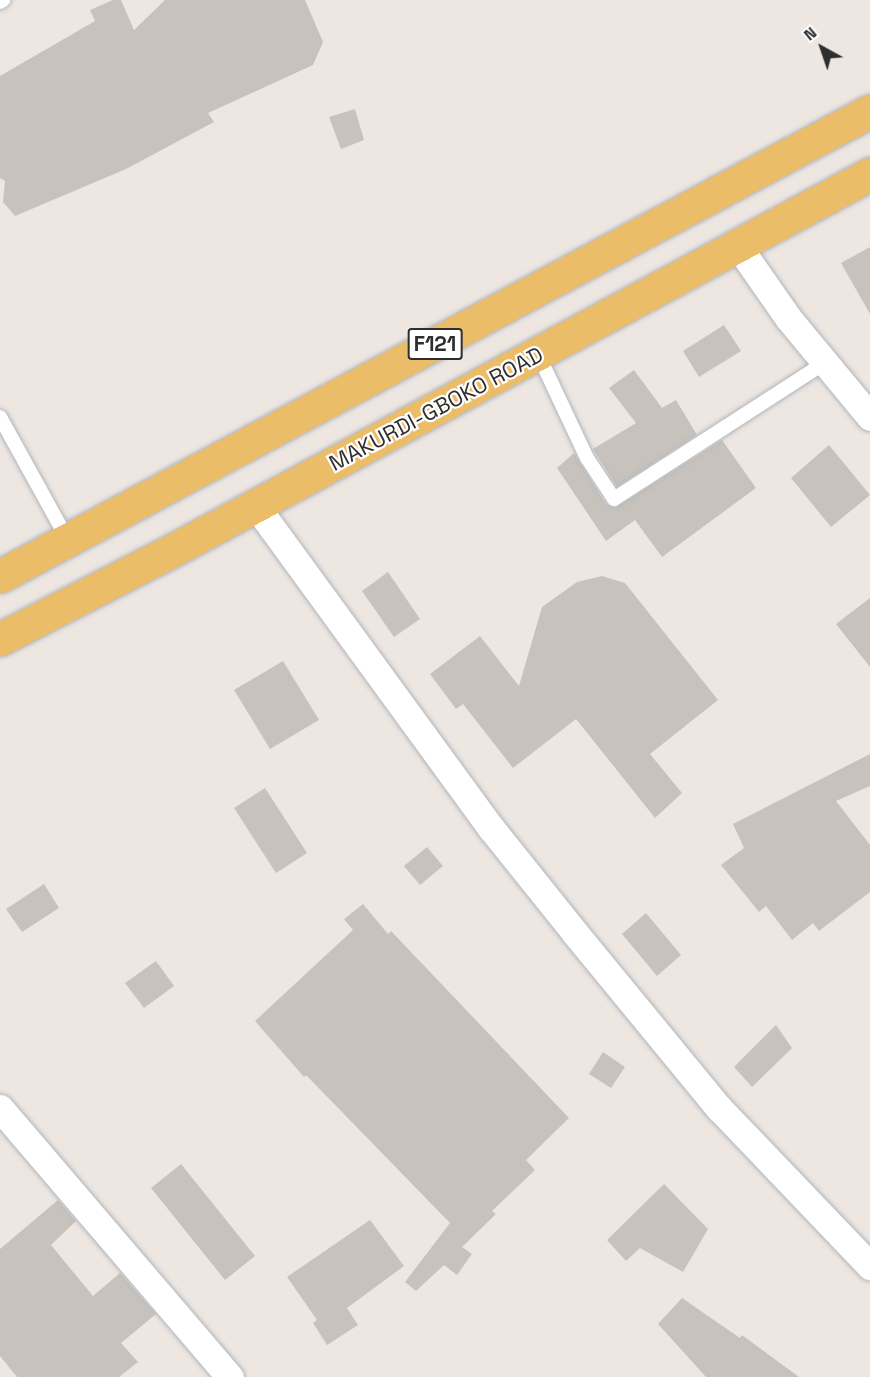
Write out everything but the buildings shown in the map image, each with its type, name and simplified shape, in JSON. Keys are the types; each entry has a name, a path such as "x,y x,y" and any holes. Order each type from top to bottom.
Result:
{"main road":[{"name":"F121","path":"0,576 870,111"},
{"name":"MAKURDI-GBOKO ROAD","path":"0,639 256,506 870,174"}],"street":[{"path":"738,246 789,319 827,361 870,417"},
{"path":"256,506 456,781 554,907 719,1108 870,1266"},
{"path":"0,1108 231,1377"}],"lane":[{"path":"538,354 587,458 614,499 827,361"},
{"path":"0,417 68,540"}]}
